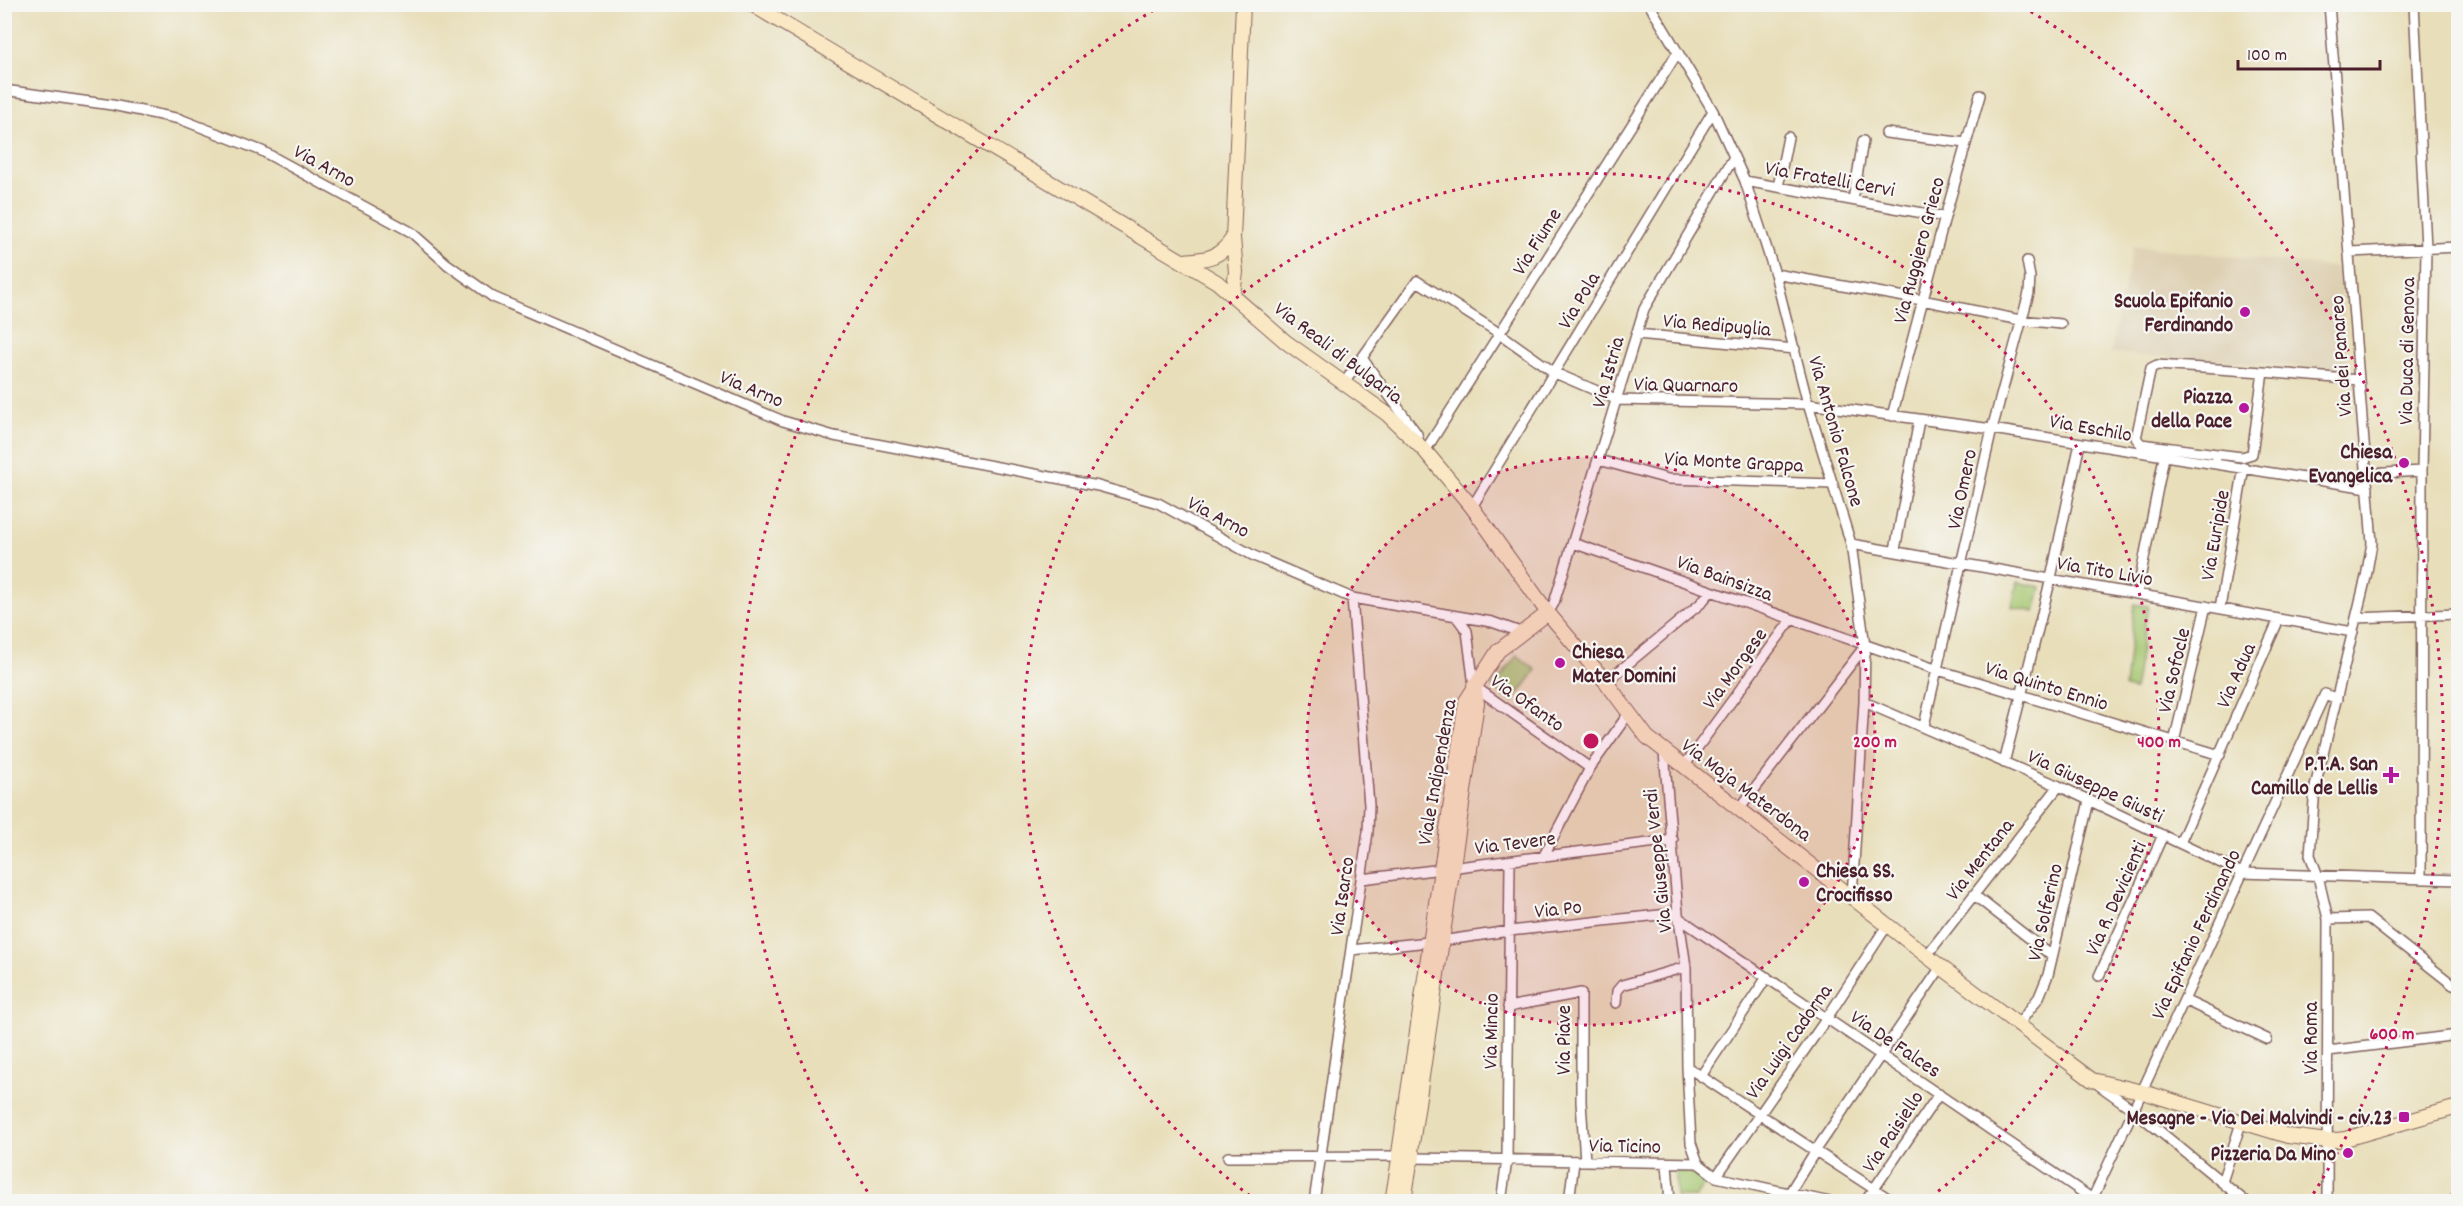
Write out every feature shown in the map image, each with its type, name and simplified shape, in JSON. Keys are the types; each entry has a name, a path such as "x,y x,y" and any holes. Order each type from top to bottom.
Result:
{"main road":[{"name":"Via Reali di Bulgaria","path":"751,4 1183,261 1233,294 1269,328 1387,414 1422,448 1472,507 1548,613"},
{"path":"1233,294 1236,272 1233,238 1243,4"},
{"path":"1217,282 1218,268 1223,253 1233,238"},
{"path":"1183,261 1206,259 1223,253"},
{"name":"Viale Indipendenza","path":"1404,1202 1405,1157 1446,869 1466,701 1498,651 1520,632 1548,613"},
{"name":"Via Maja Materdona","path":"1548,613 1606,682 1647,737 1664,752 1740,808 1941,967 2092,1080 2143,1092 2288,1136 2328,1141 2344,1139 2458,1107"},
{"name":"Viale Indipendenza","path":"1392,1202 1405,1157"},
{"path":"2456,1202 2458,1197"}],"street":[{"name":"Via Antonio Falcone","path":"1649,4 1713,111 1745,181 1775,274 1808,404 1851,544 1864,646 1864,702 1852,896"},
{"name":"Via dei Panareo","path":"2318,876 2310,855 2315,788 2372,543 2330,4"},
{"name":"Via Duca di Genova","path":"2414,4 2426,248 2422,471 2421,879"},
{"name":"Via Fiume","path":"1422,448 1499,333 1678,52"},
{"name":"Via Arno","path":"4,90 112,105 180,119 262,151 411,232 447,264 493,297 783,421 834,436 1098,486 1158,503 1254,556 1352,598 1492,622 1520,632"},
{"name":"Via Ruggiero Grieco","path":"1892,416 1980,95"},
{"name":"Via Pola","path":"1472,507 1713,111"},
{"path":"1886,133 1966,143"},
{"path":"1778,187 1788,137"},
{"path":"1853,200 1863,141"},
{"name":"Via Istria","path":"1548,613 1554,603 1573,543 1644,309 1734,157"},
{"name":"Via Fratelli Cervi","path":"1745,181 1945,217"},
{"path":"2350,252 2458,247"},
{"name":"Via Omero","path":"1924,726 1992,429 2029,293 2030,277 2027,261"},
{"path":"1775,274 2020,320 2061,324"},
{"name":"Via Quarnaro","path":"1362,358 1417,280 1499,333 1555,373 1618,400 1808,404"},
{"name":"Via Redipuglia","path":"1637,334 1795,349"},
{"path":"1344,383 1362,358"},
{"name":"Via Reali di Bulgaria","path":"1362,358 1417,434 1422,448"},
{"path":"2263,372 2252,454 2242,458 2216,459 2141,444 2136,438 2151,368 2157,365 2263,372 2360,380"},
{"name":"Via Eschilo","path":"1808,404 2080,442 2164,457 2216,459 2244,467 2368,488"},
{"path":"1895,550 1919,420"},
{"path":"2004,763 2051,578 2080,442"},
{"path":"2137,594 2164,457"},
{"name":"Via Monte Grappa","path":"1599,460 1668,479 1833,484"},
{"name":"Via Euripide","path":"2220,608 2244,467"},
{"path":"2367,474 2422,471"},
{"name":"Via Bainsizza","path":"1573,543 1864,646"},
{"name":"Via Tito Livio","path":"1851,544 2353,632"},
{"path":"1606,682 1700,604 1711,591"},
{"name":"Via Isarco","path":"1315,1199 1362,879 1369,805 1352,598"},
{"name":"Via Sofocle","path":"2174,742 2206,606"},
{"path":"2356,618 2458,614"},
{"path":"1456,616 1467,631 1474,686"},
{"name":"Via Adua","path":"2180,843 2279,619"},
{"name":"Via Morgese","path":"1684,766 1791,620"},
{"path":"1740,808 1864,646"},
{"name":"Via Quinto Ennio","path":"1864,646 2021,696 2220,755"},
{"name":"Via Ofanto","path":"1474,686 1590,768"},
{"name":"Via Epifanio Ferdinando","path":"2094,1201 2325,694 2337,699"},
{"name":"Via Giuseppe Giusti","path":"1864,702 2059,786 2242,873 2458,880"},
{"path":"1543,857 1590,768 1629,713"},
{"name":"Via Giuseppe Verdi","path":"1664,752 1686,967 1687,1067 1691,1143 1698,1163"},
{"name":"Via Mentana","path":"1927,955 2059,786"},
{"name":"Via Solferino","path":"2018,1025 2039,997 2052,956 2089,801"},
{"name":"Via R. Devicienti","path":"2099,976 2163,835"},
{"name":"Via Tevere","path":"1362,879 1672,840"},
{"name":"Via Mincio","path":"1501,1202 1507,1160 1510,861"},
{"name":"Via Roma","path":"2318,876 2328,919 2327,1202"},
{"path":"1974,895 2052,956"},
{"name":"Via Po","path":"1351,950 1435,942 1509,931 1679,915"},
{"name":"Via De Falces","path":"1679,915 2094,1201"},
{"path":"2328,919 2368,918 2453,985"},
{"name":"Via Luigi Cadorna","path":"1716,1177 1827,1018 1888,924"},
{"path":"1616,1003 1617,991 1622,985 1686,967"},
{"path":"1790,1197 1815,1150 1941,967"},
{"path":"1701,1076 1767,977"},
{"name":"Via Piave","path":"1508,1007 1581,993 1581,1102 1585,1161"},
{"path":"2184,1000 2267,1039"},
{"path":"2328,1051 2458,1035"},
{"path":"1687,1067 1894,1202"},
{"name":"Via Maja Materdona","path":"2092,1080 2135,1111 2246,1202"},
{"name":"Via Paisiello","path":"1865,1202 1939,1094"},
{"path":"2222,1182 2241,1123"},
{"name":"Via Ticino","path":"1228,1157 1405,1157 1698,1163"},
{"path":"1569,1202 1574,1162"},
{"path":"1698,1163 1716,1177 1790,1197 1830,1202"},
{"path":"1667,1164 1670,1202"}],"shaded area":[{"path":"2133,246 2339,268 2348,370 2110,353"}],"green space":[{"path":"2017,582 2041,587 2035,612 2012,607"},
{"path":"2134,604 2148,606 2134,690 2125,688"},
{"path":"1517,655 1536,670 1513,702 1493,688"},
{"path":"1681,1168 1693,1168 1706,1178 1706,1182 1695,1197 1676,1197 1675,1174"}],"place":[{"name":"Scuola Epifanio Ferdinando","path":"2245,312"},
{"name":"Piazza della Pace","path":"2244,408"},
{"name":"Chiesa Evangelica","path":"2404,463"},
{"name":"Chiesa Mater Domini","path":"1560,663"},
{"name":"P.T.A. San Camillo de Lellis","path":"2391,775"},
{"name":"Chiesa SS. Crocifisso","path":"1804,882"},
{"name":"Mesagne - Via Dei Malvindi - civ.23","path":"2404,1117"},
{"name":"Pizzeria Da Mino","path":"2348,1153"}]}
